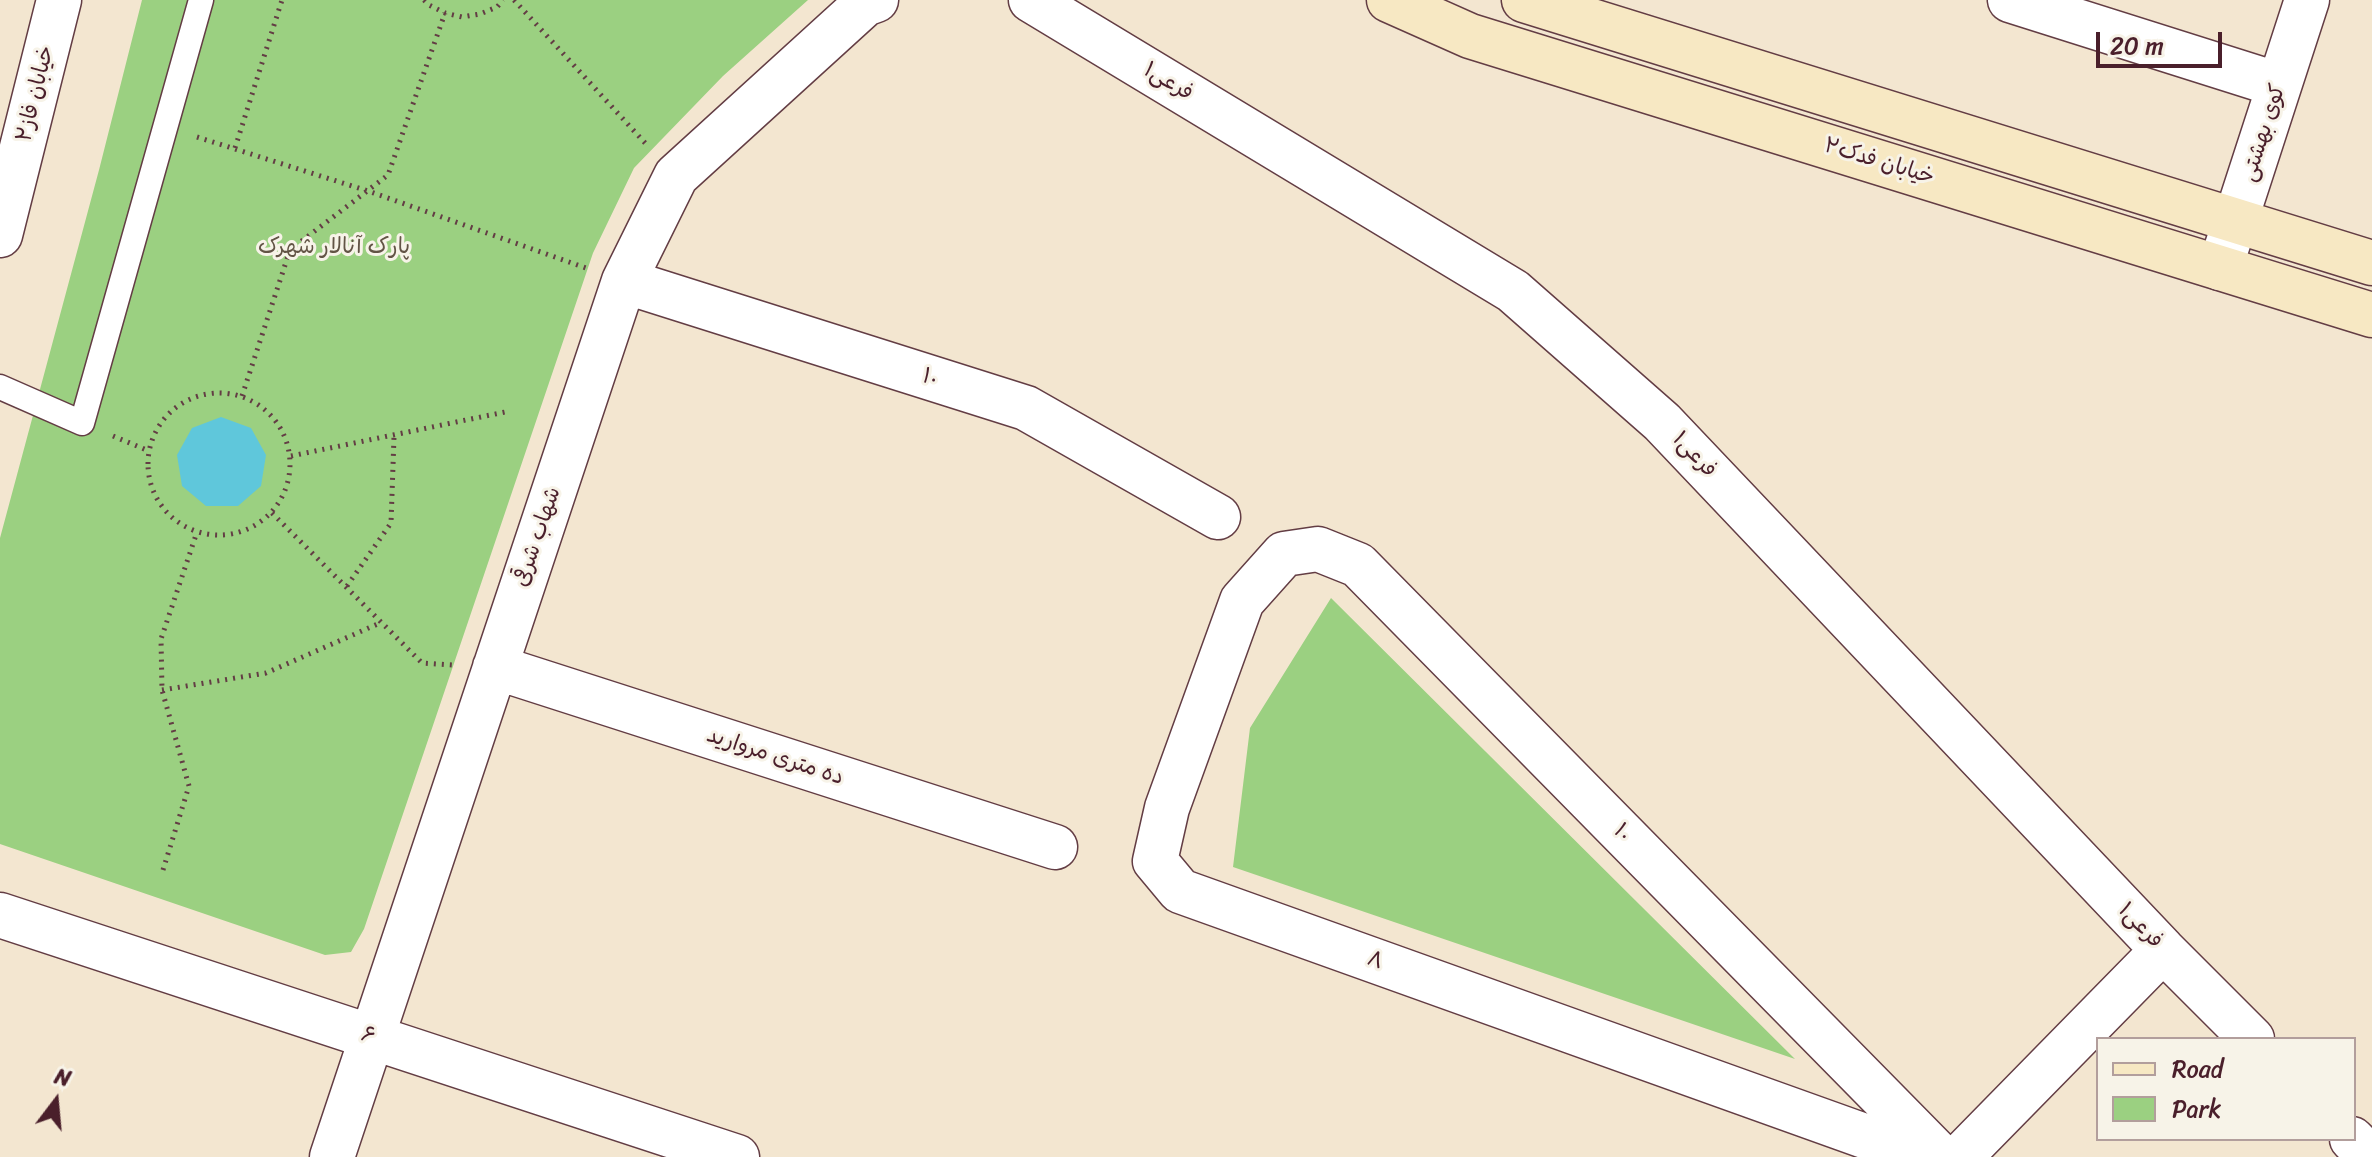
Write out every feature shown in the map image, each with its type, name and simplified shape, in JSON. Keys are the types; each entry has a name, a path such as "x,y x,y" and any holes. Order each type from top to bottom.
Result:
{"street":[{"name":"خیابان فاز۲","path":"3,213 59,0"},
{"name":"شهاب شرقی","path":"332,1157 624,281 676,176 865,4 876,0"},
{"name":"فرعی۱","path":"1031,0 1513,291 1662,422 2163,950 2250,1037"},
{"name":"خیابان فدک۲","path":"1389,0 1470,36 2372,315"},
{"path":"1524,0 2372,263"},
{"path":"2010,0 2279,85"},
{"name":"کوی بهشتی","path":"2220,268 2307,0"},
{"name":"۱۰","path":"624,281 1026,408 1218,517"},
{"name":"۱۰","path":"1284,554 1318,549 1358,565 1941,1157"},
{"name":"۸","path":"1284,554 1242,601 1167,808 1155,861 1180,891 1923,1157"},
{"name":"ده متری مروارید","path":"495,667 1055,847"},
{"name":"۶","path":"0,915 737,1157"},
{"path":"1960,1157 2163,950"},
{"path":"2354,1141 2370,1157"}],"lane":[{"path":"0,387 82,423 201,0"}],"path":[{"path":"235,148 282,0"},
{"path":"424,0 445,13 462,17 497,7 503,0"},
{"path":"514,0 676,176"},
{"path":"242,396 290,250 388,175 445,13"},
{"path":"165,128 368,191 624,281"},
{"path":"222,392 242,396 260,405 275,419 286,436 291,456 290,477 284,496 272,513 238,533 217,535 197,532 179,523 163,509 153,491 148,471 149,451 155,432 167,415 182,402 222,392"},
{"path":"291,456 505,412"},
{"path":"347,586 391,523 394,436"},
{"path":"272,513 422,663 495,667"},
{"path":"163,870 189,786 162,690 161,639 197,532"},
{"path":"162,690 266,673 380,623"}],"green space":[{"name":"پارک آنالار شهرک","path":"142,0 808,0 723,76 634,168 593,253 364,929 351,952 325,955 0,844 0,538"},
{"path":"1331,598 1795,1059 1233,867 1250,728"}],"water":[{"path":"221,417 251,428 266,455 261,486 238,506 206,506 182,486 177,455 192,428"}]}
